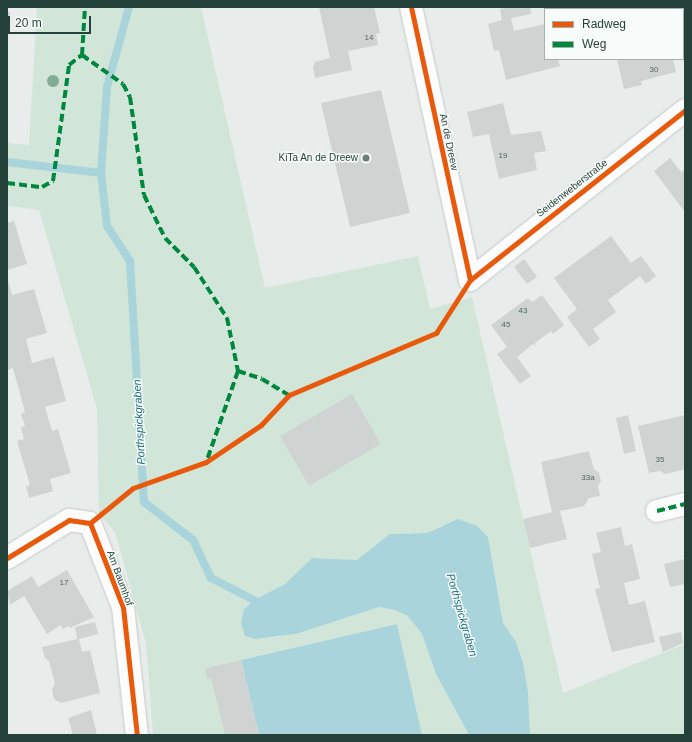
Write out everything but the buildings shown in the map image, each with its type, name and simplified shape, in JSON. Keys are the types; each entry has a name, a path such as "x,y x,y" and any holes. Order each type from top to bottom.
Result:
{"street":[{"name":"An de Dreew","path":"411,7 470,280"},
{"name":"Seidenweberstraße","path":"470,280 685,110"},
{"path":"657,511 685,504"},
{"name":"Am Baumhof","path":"7,558 69,520 90,523 123,607 137,735"}],"green space":[{"path":"37,7 201,7 265,288 418,256 430,309 472,297 563,693 685,644 685,735 530,735 528,692 523,662 516,642 503,623 488,537 442,525 427,533 408,533 357,560 312,558 285,584 254,600 244,609 270,638 296,634 379,607 395,610 408,616 422,634 436,674 469,735 422,735 397,624 205,668 207,678 211,678 225,735 153,735 146,643 115,532 99,514 97,409 39,210 7,206 7,143 29,145"}],"water":[{"path":"458,519 477,526 488,537 503,623 516,642 523,662 528,692 530,735 469,735 436,674 422,634 408,616 395,610 379,607 296,634 255,639 245,636 241,623 244,609 254,600 285,584 312,558 357,560 390,534 427,533"},
{"path":"397,624 422,735 259,735 241,660"}],"waterway":[{"name":"Porthspickgraben","path":"129,7 107,87 101,173 107,226 130,261 144,502 193,540 211,578 254,600 262,607"},
{"path":"7,162 101,173"}],"marked path":[{"path":"7,183 42,187 53,181 69,65 82,55 85,7"},
{"path":"82,55 123,84 130,97 144,195 165,238 194,267 227,318 238,371 207,460"},
{"path":"238,371 262,379 289,395"},
{"path":"657,511 685,504"}],"cycle path":[{"path":"411,7 470,280"},
{"path":"90,523 133,488 206,462 261,425 289,395 436,333 470,280 685,110"},
{"path":"7,558 69,520 90,523"},
{"path":"90,523 123,607 137,735"}],"place":[{"name":"KiTa An de Dreew","path":"366,158"}]}
